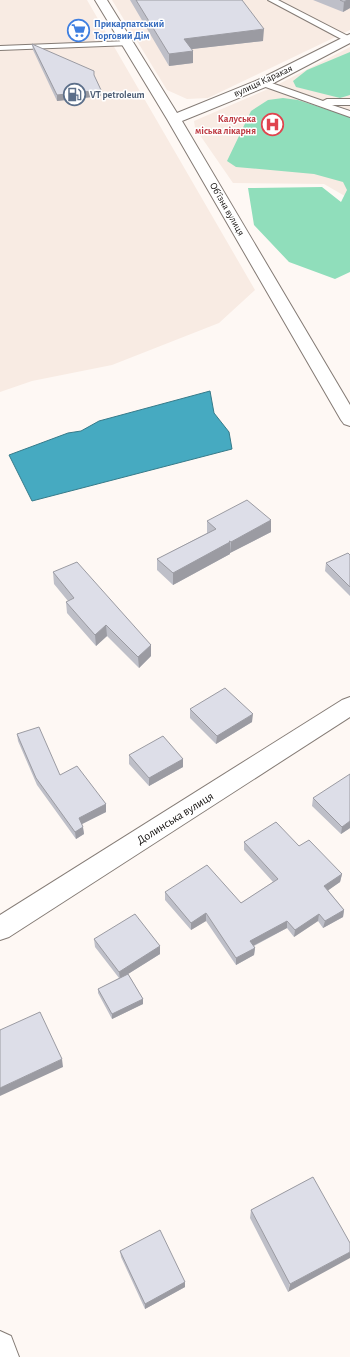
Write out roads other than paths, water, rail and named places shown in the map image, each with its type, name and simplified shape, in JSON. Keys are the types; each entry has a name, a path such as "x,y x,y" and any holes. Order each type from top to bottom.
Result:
{"street":[{"name":"Обʼїзна вулиця","path":"101,0 174,118 350,420"},
{"name":"вулиця Каракая","path":"174,118 263,83 349,39"},
{"name":"Долинська вулиця","path":"0,929 350,706"},
{"path":"0,1347 3,1357"}],"lane":[{"path":"272,0 349,39"},
{"path":"0,48 128,43"},
{"path":"263,83 350,114"},
{"path":"316,102 350,102"}],"water":[{"path":"210,391 214,413 229,432 232,449 32,501 9,455 68,433 81,431 99,421"}],"place":[{"name":"Прикарпатський Торговий Дім","path":"78,30"},
{"name":"VT petroleum","path":"75,95"},
{"name":"Калуська міська лікарня","path":"272,125"}]}
